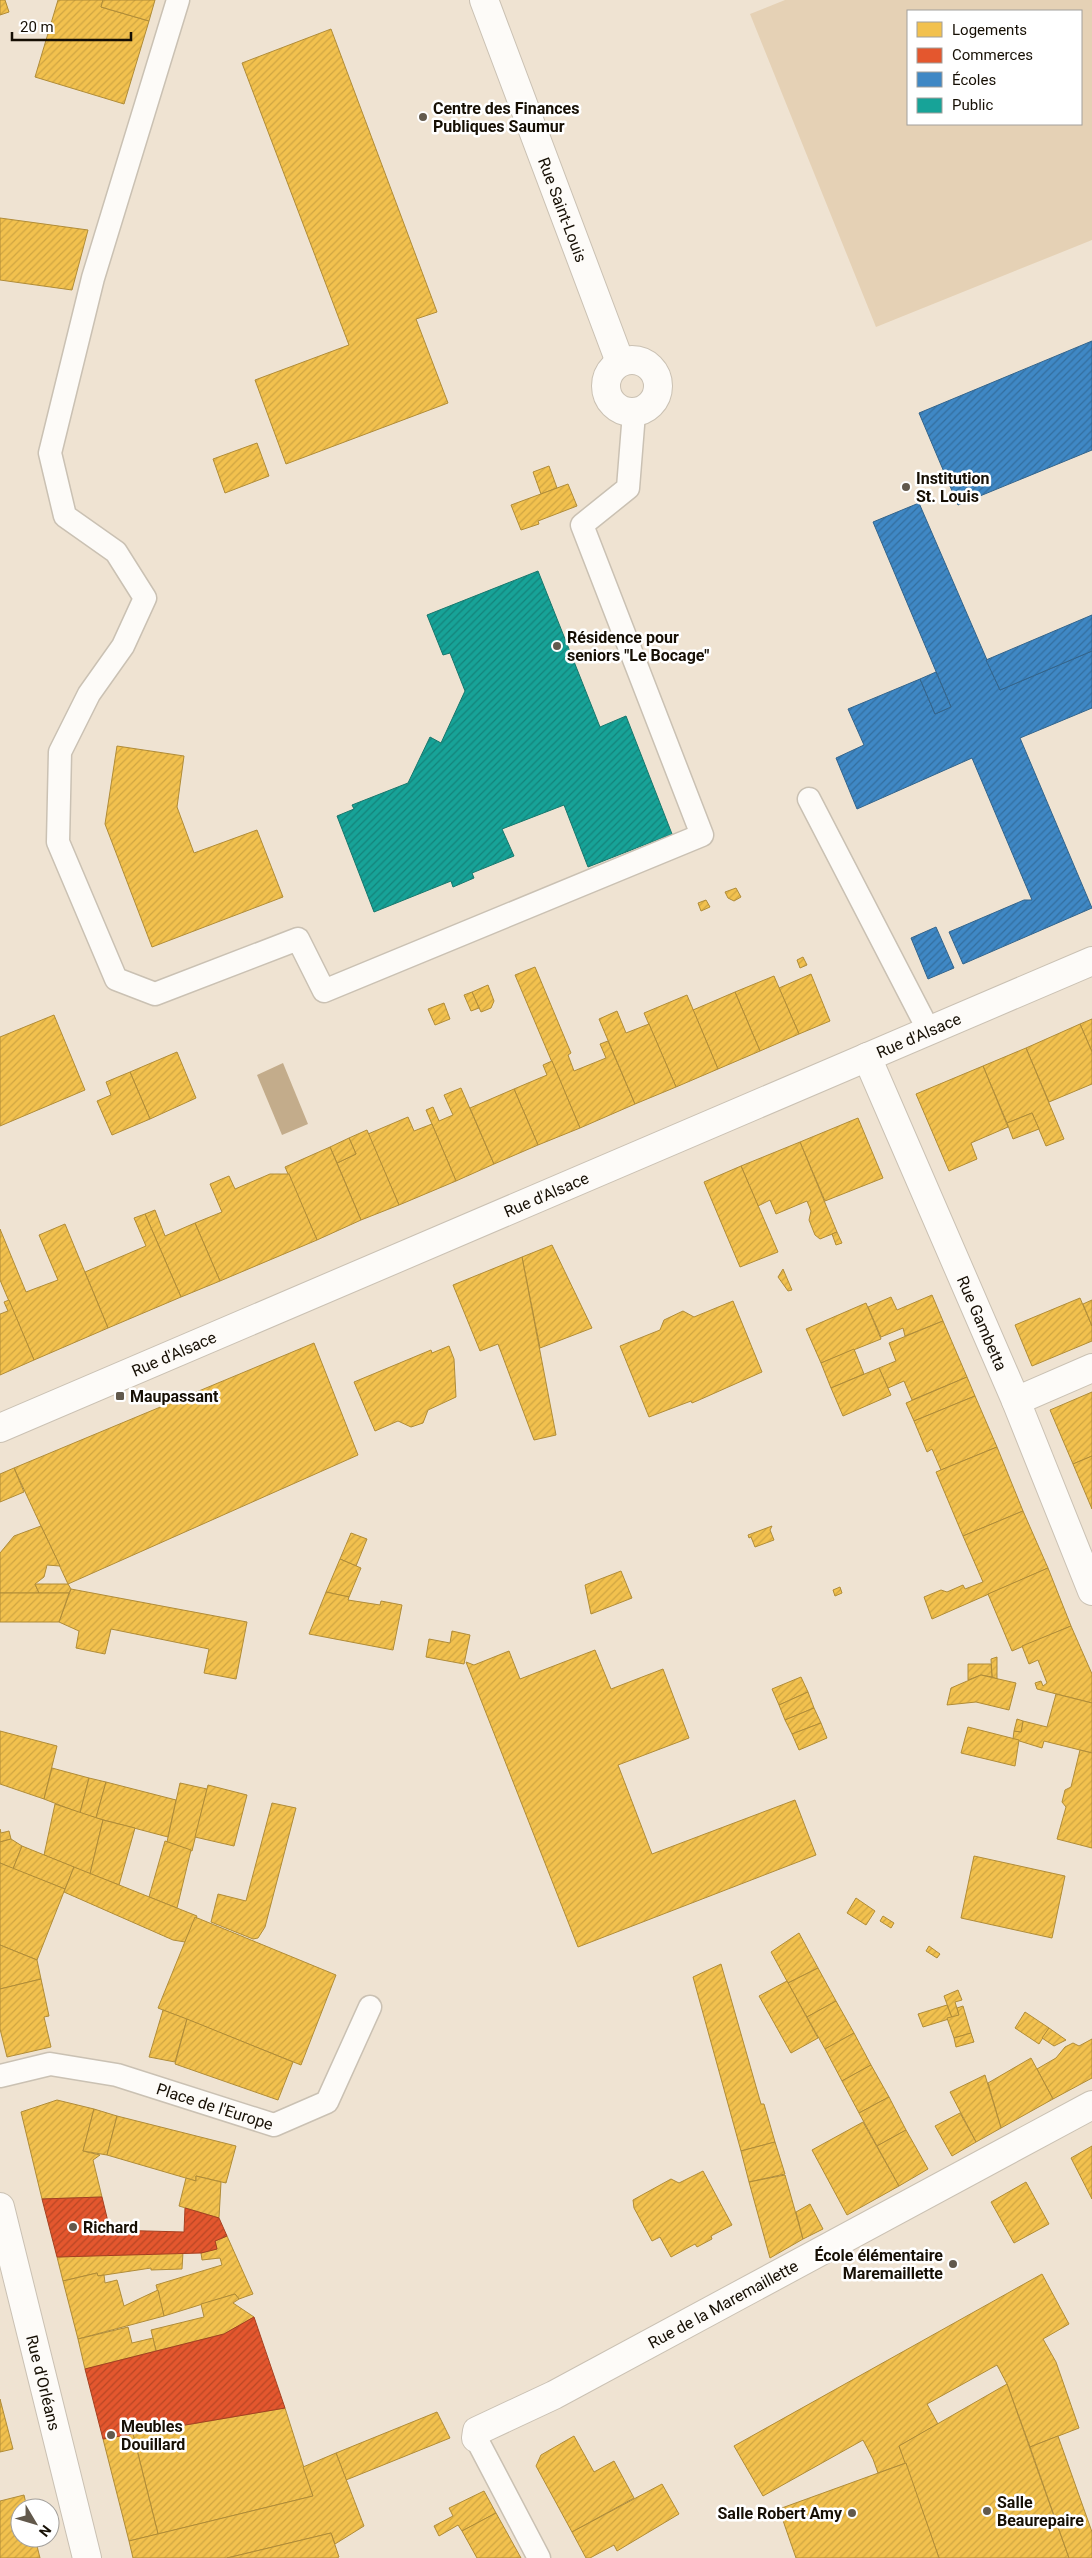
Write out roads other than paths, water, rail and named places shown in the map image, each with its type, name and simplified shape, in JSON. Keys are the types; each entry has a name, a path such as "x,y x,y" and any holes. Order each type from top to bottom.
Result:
{"street":[{"name":"Rue Saint-Louis","path":"484,0 620,362"},
{"path":"637,360 651,368 659,383 655,400 649,407 634,413 617,408 606,394 605,384 608,376 620,362 637,360"},
{"name":"Rue d'Alsace","path":"0,1428 1092,961"},
{"name":"Rue Gambetta","path":"867,1057 1016,1401 1092,1591"},
{"path":"1016,1401 1092,1368"},
{"name":"Rue de la Maremaillette","path":"476,2438 477,2431 554,2395 1092,2105"},
{"name":"Rue d'Orléans","path":"0,2207 87,2558"}],"lane":[{"path":"178,0 93,278 50,453 65,516 116,552 145,598 123,646 88,694 60,752 58,842 116,979 155,994 298,938 324,991 702,835 582,525 628,488 634,413"},
{"path":"810,799 929,1031"},
{"name":"Place de l'Europe","path":"0,2076 50,2064 117,2075 274,2125 327,2102 370,2007"},
{"name":"Rue de la Maremaillette","path":"476,2438 540,2558"}],"place":[{"name":"Centre des Finances Publiques Saumur","path":"423,117"},
{"name":"Institution St. Louis","path":"906,487"},
{"name":"Résidence pour seniors \"Le Bocage\"","path":"557,646"},
{"name":"Maupassant","path":"120,1396"},
{"name":"Richard","path":"73,2227"},
{"name":"École élémentaire Maremaillette","path":"953,2264"},
{"name":"Meubles Douillard","path":"111,2435"},
{"name":"Salle Beaurepaire","path":"987,2511"},
{"name":"Salle Robert Amy","path":"852,2513"}]}
